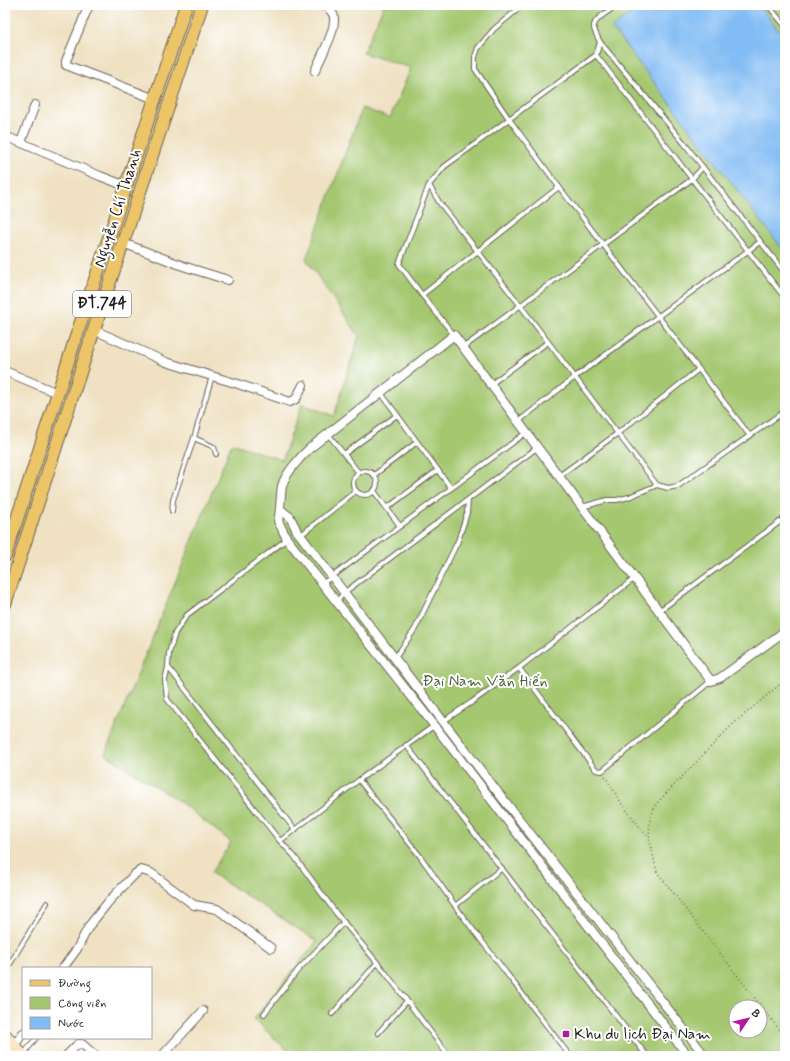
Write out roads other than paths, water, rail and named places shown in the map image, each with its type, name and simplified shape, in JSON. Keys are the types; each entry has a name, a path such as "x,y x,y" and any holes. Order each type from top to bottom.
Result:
{"main road":[{"name":"Nguyễn Chí Thanh","path":"5,556 186,5"},
{"name":"Nguyễn Chí Thanh","path":"5,604 202,5"},
{"path":"155,99 169,105"},
{"path":"80,324 94,330"},
{"path":"5,1034 23,1056"}],"street":[{"path":"89,5 66,60 66,65 155,99"},
{"path":"315,70 332,32 335,18 330,8 324,5"},
{"path":"21,142 35,105"},
{"path":"5,136 126,186"},
{"path":"123,243 186,267 228,280"},
{"path":"94,330 166,362 290,402 296,400 303,385"},
{"path":"688,1056 434,725 335,602 287,539 278,521 281,510 283,484 301,457 327,434 454,335 636,578 711,681 720,678 785,631"},
{"path":"5,371 57,394"},
{"path":"281,510 290,517 301,535 443,721 705,1056"},
{"path":"64,967 77,949 89,926 135,874 141,870 151,873 194,905 217,909 271,948"},
{"path":"162,1056 203,1011"},
{"path":"5,1055 22,1034"},
{"path":"66,1056 78,1044 82,1044 96,1056"}],"lane":[{"path":"523,5 494,29 478,48 475,56 475,69 509,119 559,187 750,436"},
{"path":"618,5 596,20 594,29 600,42 703,167 785,274"},
{"path":"768,5 785,26"},
{"path":"454,335 399,264 429,185 444,167 596,55 600,42"},
{"path":"596,55 785,298"},
{"path":"464,347 692,179 703,167"},
{"path":"429,185 439,202 520,305 657,485 668,488 678,486 785,411"},
{"path":"422,295 559,187"},
{"path":"519,421 575,377 760,242"},
{"path":"491,384 548,342"},
{"path":"559,476 618,433 699,369"},
{"path":"172,511 173,500 213,376"},
{"path":"380,392 451,488"},
{"path":"344,454 397,415"},
{"path":"322,585 527,432"},
{"path":"327,434 359,473"},
{"path":"194,438 214,447 216,454"},
{"path":"374,475 417,442"},
{"path":"335,602 345,592 538,447"},
{"path":"387,508 438,470"},
{"path":"367,471 374,475 377,483 374,491 363,495 356,491 354,487 354,479 359,473 367,471"},
{"path":"582,507 607,500 617,500 629,497 657,485"},
{"path":"301,535 356,491"},
{"path":"374,491 400,526"},
{"path":"395,658 415,629 458,541 467,513 468,500"},
{"path":"659,611 785,518"},
{"path":"287,539 187,615 175,633 169,652 165,680 167,699 280,841 294,856 344,922 378,963 448,1056"},
{"path":"280,841 406,745 434,725 443,721 472,702 519,668 636,578"},
{"path":"168,667 295,830"},
{"path":"519,668 596,770 602,771 711,681"},
{"path":"406,745 648,1056"},
{"path":"359,780 420,856 455,906 570,1056"},
{"path":"455,906 502,868"},
{"path":"5,972 47,903"},
{"path":"264,1014 298,970 344,922"},
{"path":"332,1014 378,963"},
{"path":"378,1033 407,1001"},
{"path":"23,1056 35,1039"}],"water":[{"path":"642,5 759,5 785,39 785,252 612,28"}],"place":[{"name":"Khu du lịch Đại Nam","path":"566,1034"}],"park label":[{"name":"Đại Nam Văn Hiến","path":"485,681"}]}
